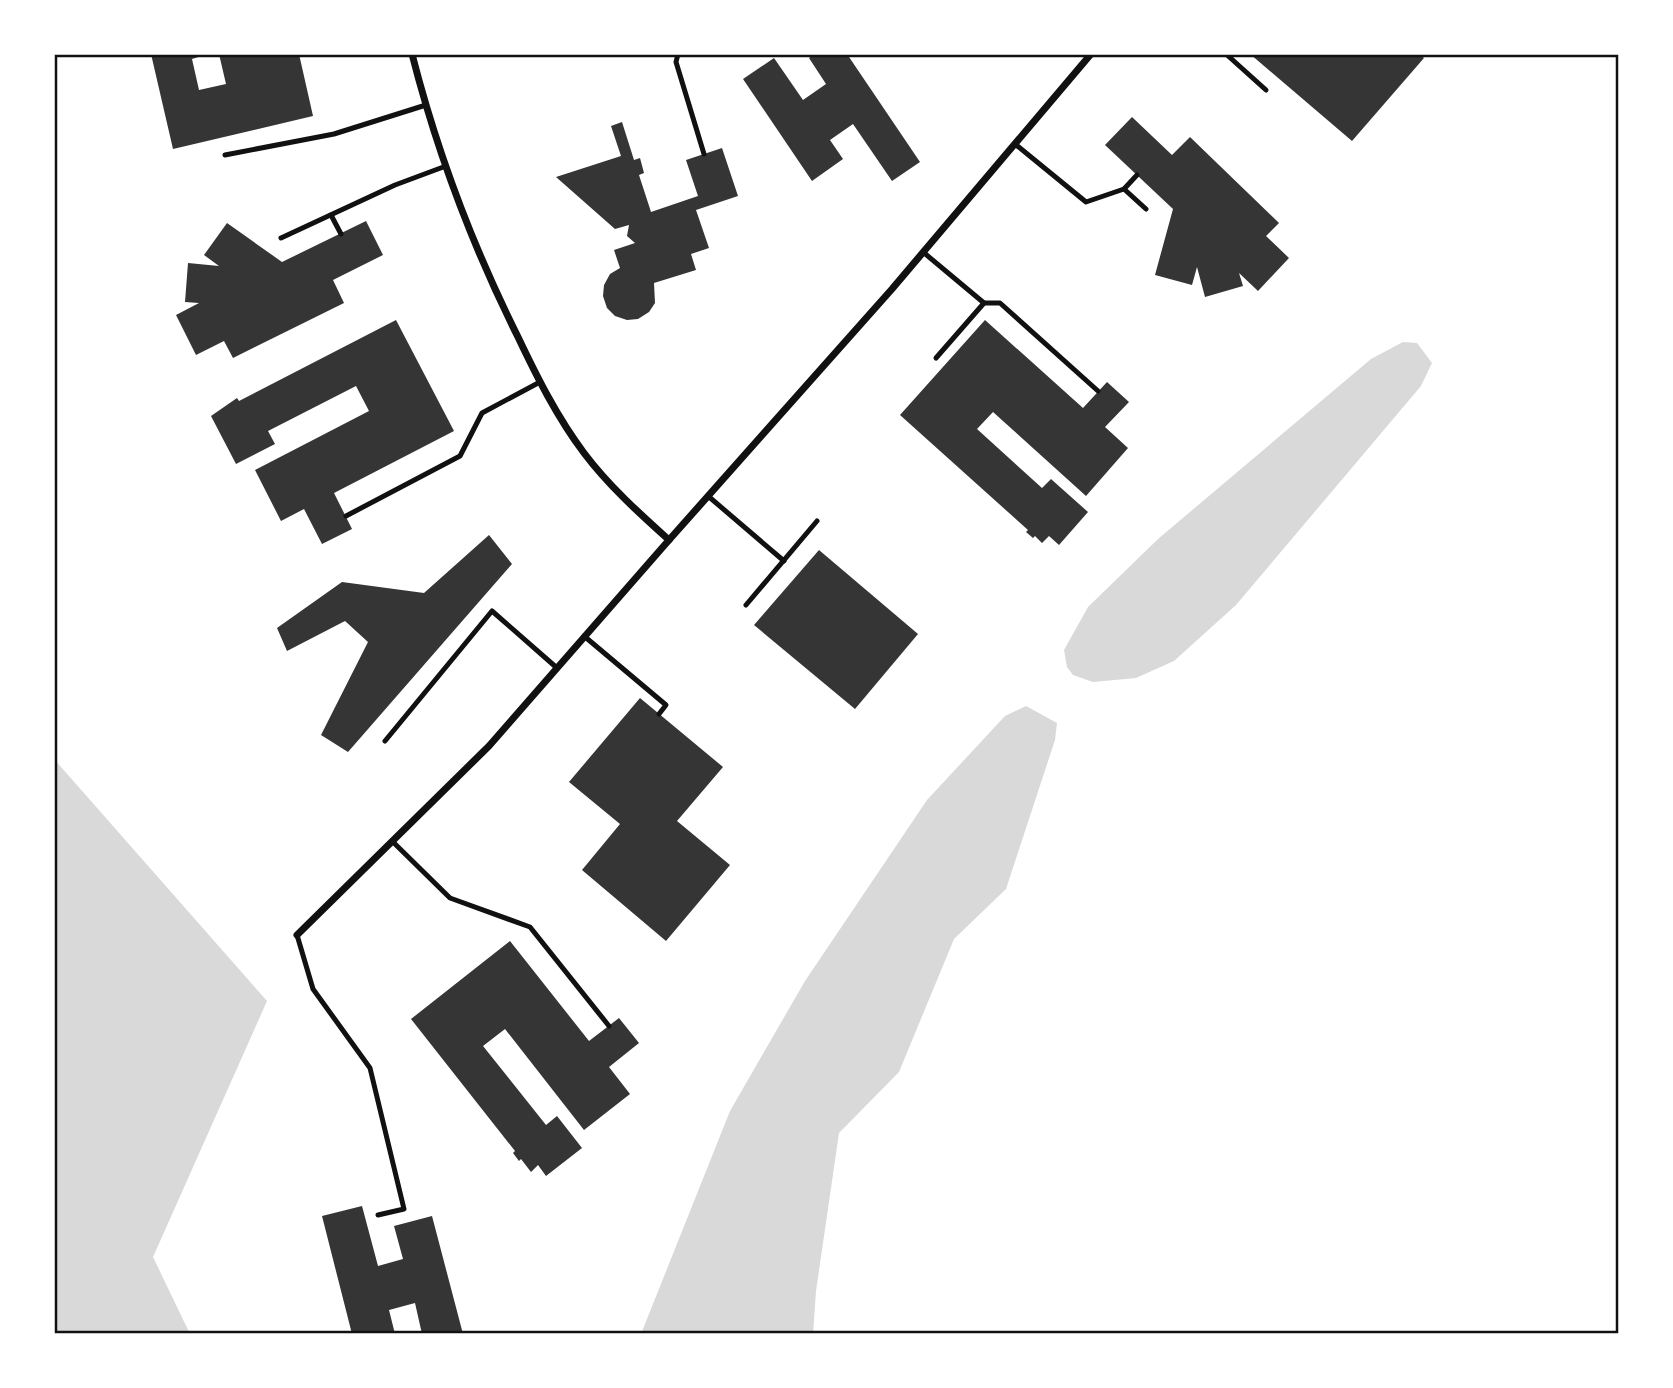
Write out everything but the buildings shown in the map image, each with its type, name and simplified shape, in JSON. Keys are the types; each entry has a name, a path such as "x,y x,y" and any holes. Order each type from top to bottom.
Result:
{"street":[{"path":"412,54 446,166 495,289 540,382 583,452 609,483 669,540"},
{"path":"297,935 489,746 923,252 1091,54"}],"lane":[{"path":"678,54 676,62 704,154"},
{"path":"1226,54 1266,90"},
{"path":"225,155 334,134 426,105"},
{"path":"1015,144 1086,202 1124,189 1137,175"},
{"path":"281,238 446,166"},
{"path":"1124,189 1146,209"},
{"path":"331,215 341,234"},
{"path":"923,252 984,303 1000,303 1098,391"},
{"path":"936,358 984,303"},
{"path":"346,516 460,456 482,413 540,382"},
{"path":"708,496 784,561"},
{"path":"746,605 817,521"},
{"path":"385,741 492,611 557,668"},
{"path":"584,636 666,705 659,713"},
{"path":"393,842 450,898 530,927 608,1026"},
{"path":"297,935 313,989 370,1068 404,1209 378,1215"}],"shaded area":[{"path":"1403,342 1417,343 1432,363 1421,386 1236,605 1174,661 1136,678 1093,682 1073,675 1067,667 1064,650 1088,607 1158,539 1371,359"},
{"path":"1026,706 1057,723 1055,740 1006,889 954,939 899,1072 839,1133 816,1291 813,1334 641,1334 730,1111 805,981 927,800 1005,716"},
{"path":"54,759 267,1001 153,1257 190,1334 54,1334"}]}
